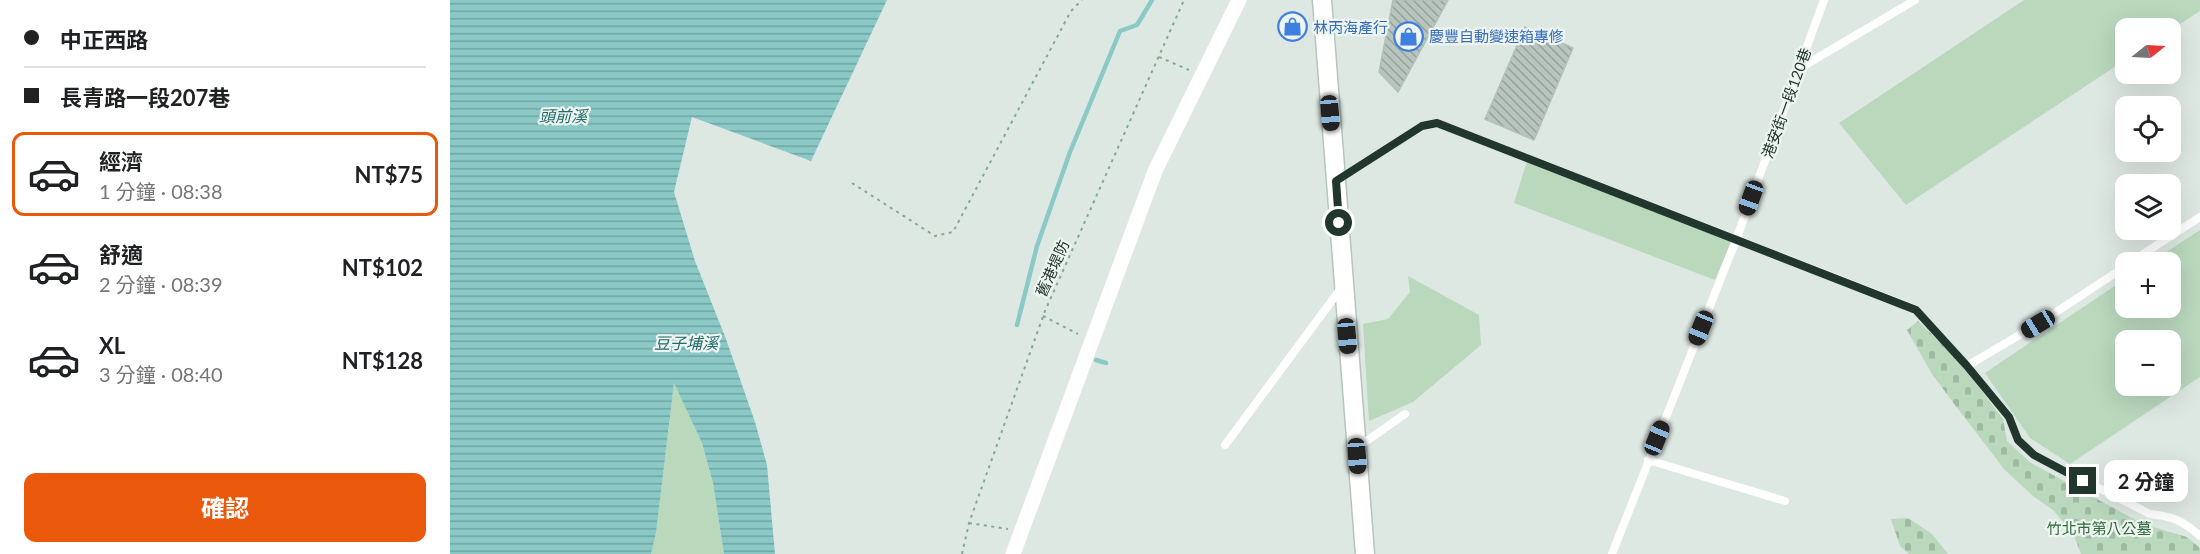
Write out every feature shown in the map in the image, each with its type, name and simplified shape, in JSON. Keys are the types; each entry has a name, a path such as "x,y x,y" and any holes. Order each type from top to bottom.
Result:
{"main road":[{"path":"1322,0 1365,554"}],"street":[{"path":"1013,554 1155,171 1239,0"}],"lane":[{"name":"港安街一段120巷","path":"1612,554 1736,240 1824,0"},
{"path":"1797,70 1915,0"},
{"path":"1336,181 1422,126 1437,123 1916,310 2009,417 2018,440 2034,455 2150,514 2165,515 2183,522 2200,536"},
{"path":"2147,252 2200,218"},
{"path":"1967,366 2038,324 2115,273"},
{"path":"1225,445 1343,285"},
{"path":"1356,447 1405,414"},
{"path":"1648,460 1785,501"}],"path":[{"path":"852,183 935,236 953,232 1071,11 1082,0"},
{"name":"舊港堤防","path":"962,554 969,523 1043,316 1184,0"},
{"path":"1159,57 1202,76"},
{"path":"1043,316 1091,341"},
{"path":"969,523 1021,531"}],"green space":[{"path":"2024,0 2200,0 2200,11 2181,23 2181,18 2115,18 2115,67 1906,205 1839,123"},
{"path":"1527,161 1731,242 1715,280 1514,203"},
{"path":"2200,230 2200,377 2181,390 2181,330 2115,330 2115,396 2172,396 2070,464 2030,438 1985,373 2115,286 2115,318 2181,318 2181,252 2166,252"},
{"path":"1408,276 1479,315 1481,345 1413,402 1369,421 1363,324 1388,319 1410,292"},
{"name":"竹北市第八公墓","path":"1918,321 1958,360 2003,419 2007,441 2031,463 2143,524 2187,537 2200,548 2200,554 2081,554 2073,533 2053,510 2033,496 2004,469 1932,374 1907,330"},
{"path":"674,382 702,443 713,483 724,554 651,554 656,533"},
{"path":"1908,518 1932,534 1948,554 1909,554 1900,546 1891,519"}],"water":[{"name":"頭前溪","path":"450,0 887,0 811,161 692,117 674,192 695,261 726,339 755,422 767,465 775,554 724,554 713,483 702,443 674,383 656,533 651,554 450,554"}],"building":[{"name":"慶豐自動變速箱專修","path":"1393,0 1448,0 1398,92 1379,72"},
{"path":"1525,27 1573,48 1534,140 1485,119"}],"waterway":[{"path":"1017,325 1037,246 1070,152 1120,31 1137,25 1152,0"},
{"path":"1096,360 1106,363"}],"place":[{"name":"林丙海產行","path":"1292,27"},
{"name":"慶豐自動變速箱專修","path":"1408,36"}],"route":[{"path":"1339,223 1336,181 1422,126 1437,123 1916,310 2009,417 2018,440 2034,455 2083,481"}],"water label":[{"name":"豆子埔溪","path":"686,342"}]}
